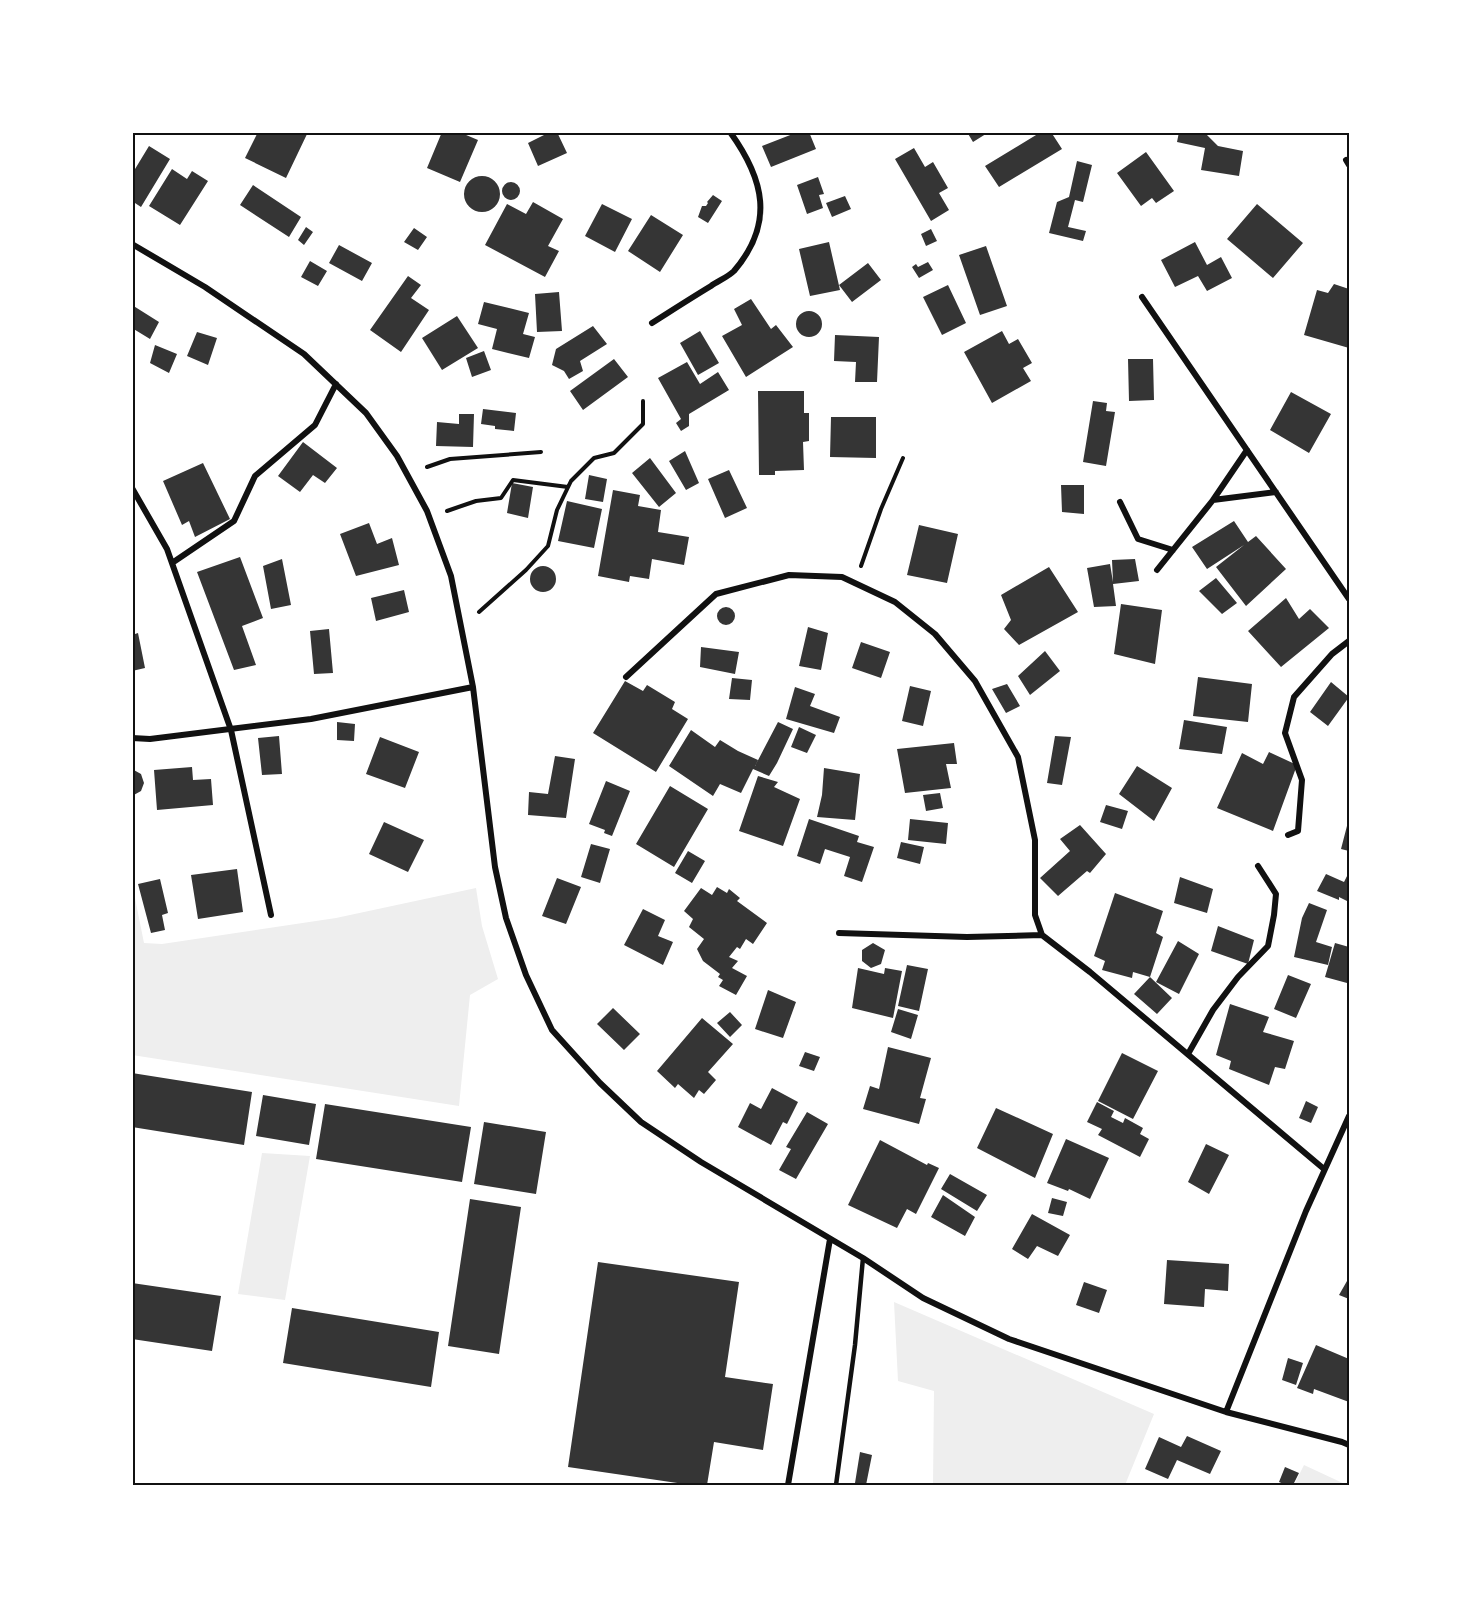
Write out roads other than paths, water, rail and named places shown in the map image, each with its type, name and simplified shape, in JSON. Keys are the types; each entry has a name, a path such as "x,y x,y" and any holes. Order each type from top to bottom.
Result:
{"street":[{"path":"652,323 733,272 749,248 761,222 760,198 754,174 743,150 730,132"},
{"path":"132,245 205,287 304,354 366,413 397,456 429,516 451,576 473,687 495,867 506,918 526,975 552,1030 600,1083 641,1122 701,1162 863,1258 923,1298 1009,1339 1226,1412 1349,1445"},
{"path":"1142,297 1349,599"},
{"path":"172,563 234,521 255,476 315,425 336,384"},
{"path":"1157,570 1214,500 1247,450"},
{"path":"132,488 167,549 231,730 271,915"},
{"path":"1214,500 1276,492"},
{"path":"1120,502 1138,539 1173,550"},
{"path":"626,677 716,594 789,575 842,577 895,602 934,634 975,681 1018,757 1035,840 1035,915 1042,935 1090,972 1324,1169"},
{"path":"1288,835 1298,831 1302,780 1285,733 1294,697 1332,654 1349,641"},
{"path":"132,738 150,739 311,719 473,687"},
{"path":"1188,1054 1213,1010 1238,977 1268,946 1276,894 1258,867"},
{"path":"839,933 967,937 1042,935"},
{"path":"1226,1412 1324,1169 1349,1116"},
{"path":"788,1485 830,1239"}],"lane":[{"path":"836,1485 855,1346 863,1258"}]}
